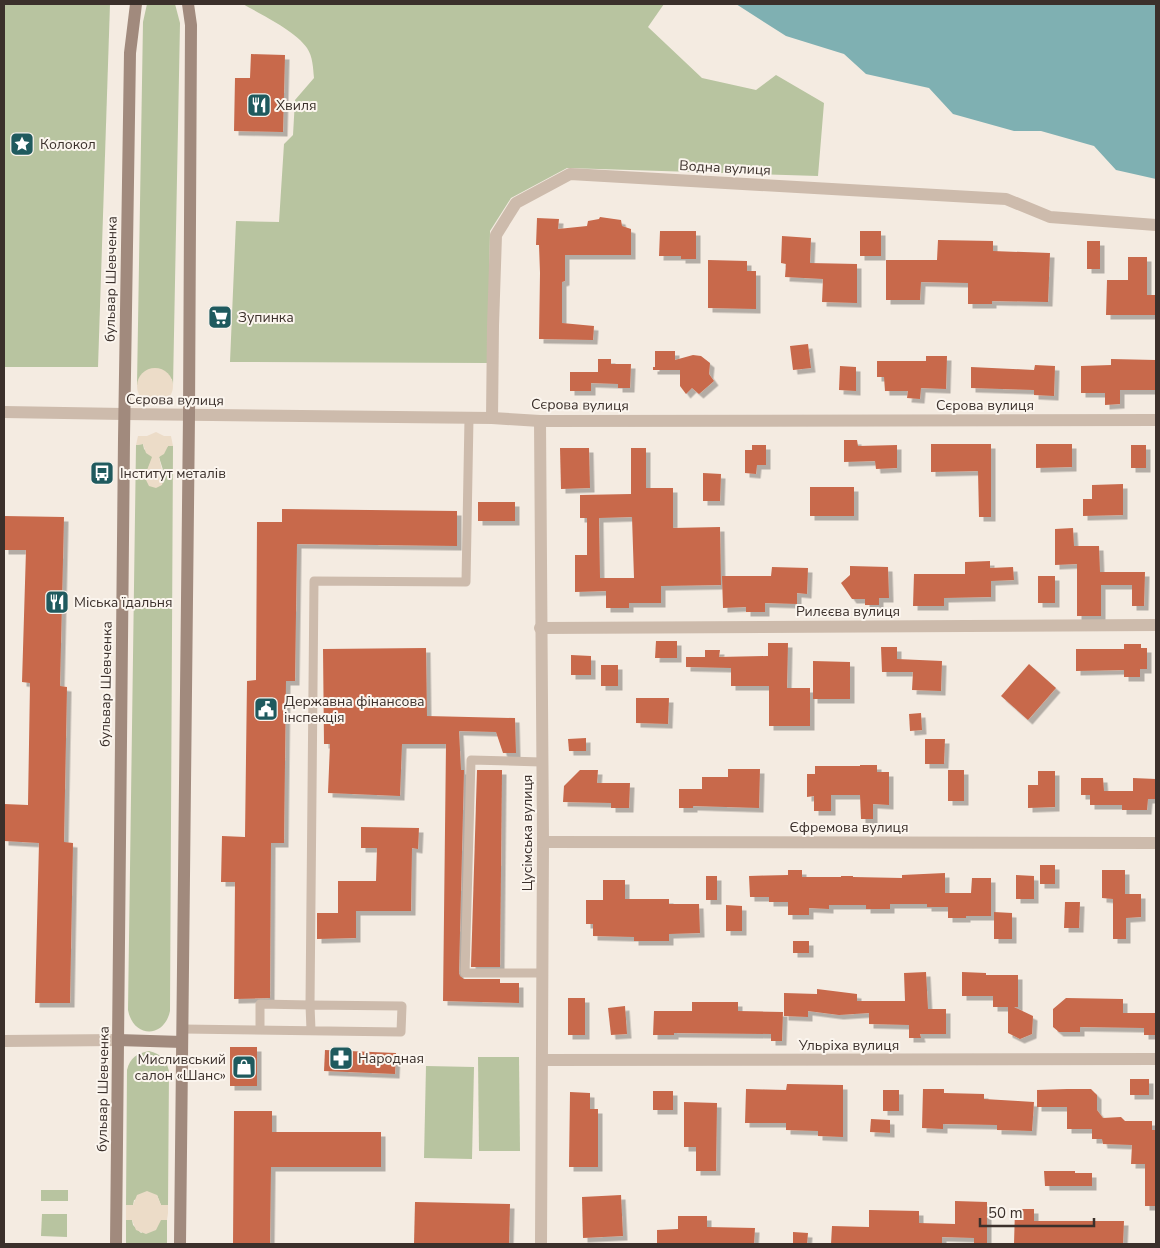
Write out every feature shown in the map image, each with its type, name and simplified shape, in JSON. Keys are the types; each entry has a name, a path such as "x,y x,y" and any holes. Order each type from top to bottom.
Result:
{"main road":[{"name":"бульвар Шевченка","path":"116,1244 124,414 130,54 136,4"},
{"path":"180,1244 189,415 190,25 188,4"},
{"path":"118,1040 182,1035"}],"street":[{"name":"Водна вулиця","path":"492,418 496,235 516,203 570,174 1006,199 1050,217 1156,225"},
{"name":"Сєрова вулиця","path":"4,412 492,418 540,421 1156,420"},
{"name":"Цусімська вулиця","path":"540,421 543,842 541,973 542,1244"},
{"name":"Рилєєва вулиця","path":"540,628 1156,624"},
{"name":"Єфремова вулиця","path":"543,842 1156,843"},
{"path":"4,1041 118,1040"},
{"name":"Ульріха вулиця","path":"542,1060 1156,1059"}],"lane":[{"path":"311,1030 314,581 466,582 469,418"},
{"path":"541,762 471,760 465,973 541,973"},
{"path":"182,1035 260,1029 401,1032 402,1006 260,1004 260,1029"}],"green space":[{"path":"4,4 110,4 98,367 4,367"},
{"path":"147,4 175,4 180,23 173,386 172,379 137,385 143,22"},
{"path":"243,4 664,4 648,27 702,78 756,90 776,75 824,103 818,176 567,168 511,198 490,231 488,363 230,362 236,221 279,222 284,144 293,135 295,100 314,78 310,55 302,42 277,23"},
{"path":"143,444 144,449 153,457 146,473 163,482 164,473 159,457 168,446 173,446 170,1011 162,1027 149,1032 136,1026 128,1010 136,445"},
{"path":"149,1051 162,1058 169,1071 168,1205 161,1205 157,1195 134,1200 133,1205 126,1205 127,1070 130,1062 135,1057"},
{"path":"478,1057 519,1057 520,1151 479,1151"},
{"path":"426,1066 474,1067 472,1159 424,1158"},
{"path":"41,1190 68,1190 68,1201 41,1201"},
{"path":"42,1214 67,1214 67,1237 41,1236"},
{"path":"126,1220 132,1220 133,1225 141,1233 160,1220 167,1220 167,1244 126,1244"}],"shaded area":[{"path":"155,368 162,369 168,373 172,379 172,393 168,399 162,403 155,404 148,403 142,399 138,393 137,386 138,379 142,373 148,369"},
{"path":"156,432 164,436 171,436 173,446 168,446 164,454 159,457 164,479 162,485 156,488 149,486 146,480 146,473 152,457 146,453 143,444 136,445 138,436 147,436"},
{"path":"147,1191 157,1195 161,1205 168,1205 168,1213 167,1220 161,1220 156,1230 146,1234 136,1230 132,1220 126,1220 126,1205 133,1205 137,1195"}],"water":[{"path":"736,4 1156,4 1156,179 1116,170 1094,146 1041,131 1014,131 953,114 929,88 866,74 844,54 786,36"}],"building":[{"name":"Хвиля","path":"251,54 285,55 283,132 234,131 235,78 250,78"},
{"path":"600,217 621,220 622,226 631,229 631,255 565,255 565,281 562,282 562,323 594,326 593,340 539,339 540,273 539,245 536,245 537,218 559,219 558,229 587,226 588,221 599,219"},
{"path":"660,231 696,231 696,259 681,259 681,256 659,256"},
{"path":"860,231 881,231 881,256 860,256"},
{"path":"782,236 811,238 810,263 857,264 857,303 822,302 823,279 785,277 786,264 781,263"},
{"path":"938,240 993,241 993,251 1050,253 1048,302 992,301 992,304 968,304 968,283 921,282 920,300 886,300 886,260 937,260"},
{"path":"1087,241 1100,241 1100,269 1087,269"},
{"path":"1128,257 1147,257 1147,295 1156,295 1156,315 1106,315 1107,280 1128,280"},
{"path":"708,260 747,261 747,271 756,271 756,309 708,308"},
{"path":"808,344 811,368 793,370 790,346"},
{"path":"655,351 675,351 675,360 693,355 701,356 710,363 709,374 714,381 699,394 692,388 686,394 680,386 680,370 653,370 653,367 655,367"},
{"path":"926,356 947,356 946,389 921,388 920,399 907,398 908,391 885,391 884,377 877,377 877,361 926,361"},
{"path":"598,359 611,359 611,364 631,364 630,388 618,388 618,384 591,383 591,391 570,391 570,372 598,372"},
{"path":"1111,359 1156,360 1156,390 1120,390 1120,404 1105,405 1105,393 1081,393 1081,366 1111,365"},
{"path":"1035,365 1055,366 1054,396 1034,395 1034,390 971,388 971,367 1034,370"},
{"path":"840,366 856,367 856,391 839,390"},
{"path":"844,440 857,440 858,446 897,445 897,468 876,469 875,461 844,462"},
{"path":"931,444 991,444 991,517 979,517 978,471 931,472"},
{"path":"1036,444 1072,444 1072,467 1036,468"},
{"path":"752,445 766,445 766,465 757,465 756,474 745,473 745,450 752,450"},
{"path":"1131,445 1146,445 1146,468 1131,468"},
{"path":"560,448 589,448 590,488 561,489"},
{"path":"631,448 646,448 646,488 673,488 673,528 720,527 721,585 661,586 661,603 629,603 629,608 606,608 606,591 575,592 575,555 587,555 587,518 580,518 580,495 631,494","holes":["632,517 634,578 600,578 599,518"]},
{"path":"703,473 721,474 720,501 703,501"},
{"path":"1123,484 1123,515 1083,516 1083,499 1092,499 1092,485"},
{"path":"810,487 854,487 854,516 810,516"},
{"path":"478,502 515,502 515,521 478,521"},
{"path":"282,509 457,511 457,546 297,544 295,681 286,681 284,843 271,843 270,998 234,999 235,882 221,882 222,836 245,837 247,681 256,680 257,522 282,522"},
{"path":"4,516 64,517 60,686 67,687 64,842 73,843 70,1003 35,1003 39,843 4,841 4,804 28,805 30,683 22,682 26,550 4,550"},
{"path":"1073,528 1074,546 1099,546 1100,572 1145,572 1144,606 1132,606 1132,585 1101,585 1101,616 1077,616 1077,564 1055,565 1055,529"},
{"path":"990,561 990,568 1013,567 1014,580 991,581 991,597 944,598 944,606 913,606 914,574 965,574 965,562"},
{"path":"850,566 888,567 889,598 879,598 879,605 865,605 865,599 852,599 841,583 850,575"},
{"path":"772,567 808,568 807,594 797,593 797,604 765,603 765,612 746,612 746,607 723,608 722,576 771,576"},
{"path":"1038,576 1055,576 1055,603 1038,603"},
{"path":"656,641 677,641 677,658 655,658"},
{"path":"768,643 788,643 787,688 810,688 810,726 769,726 769,686 731,686 731,668 686,667 686,657 705,657 705,650 720,650 719,657 768,656"},
{"path":"1124,644 1141,644 1141,648 1147,648 1147,669 1140,669 1140,677 1124,677 1124,670 1076,671 1076,649 1124,649"},
{"path":"881,647 897,647 897,659 942,661 941,691 912,690 913,672 882,672"},
{"path":"426,648 427,716 515,718 516,753 503,753 496,732 459,731 461,770 464,770 459,973 464,979 500,979 500,983 519,983 519,1003 443,1001 446,744 402,744 400,796 328,793 330,744 324,744 323,649"},
{"path":"571,655 591,656 591,675 571,675"},
{"path":"813,661 850,662 850,699 813,699"},
{"path":"1029,664 1056,688 1028,720 1001,696"},
{"path":"601,665 618,665 618,686 601,686"},
{"path":"636,698 669,698 668,724 636,723"},
{"path":"921,713 922,730 910,731 909,714"},
{"path":"586,738 586,751 569,751 568,739"},
{"path":"925,739 945,739 944,764 925,764"},
{"path":"877,765 877,772 889,772 889,805 873,804 873,819 861,819 860,795 831,795 831,811 814,811 814,796 807,797 807,774 815,774 815,766"},
{"path":"728,769 760,769 759,808 693,806 693,808 679,808 679,789 702,789 702,777 728,777"},
{"path":"477,770 502,770 500,967 471,967"},
{"path":"580,770 598,770 597,783 630,783 629,808 611,808 611,803 563,802 564,786"},
{"path":"948,770 964,770 964,801 948,801"},
{"path":"1038,771 1055,771 1055,807 1028,808 1028,785 1038,785"},
{"path":"1081,778 1103,778 1104,791 1133,791 1133,778 1156,779 1156,799 1148,799 1147,810 1122,810 1122,805 1090,805 1090,795 1081,795"},
{"path":"361,827 419,828 418,849 412,848 411,911 356,911 356,938 317,939 317,913 338,913 338,881 376,881 377,848 361,848"},
{"path":"1040,865 1055,865 1055,884 1040,884"},
{"path":"788,870 802,870 802,877 853,876 902,878 902,875 945,873 945,893 971,893 972,878 991,878 991,916 948,918 948,907 927,907 927,904 890,904 890,909 866,909 866,905 829,905 829,909 809,908 809,915 788,915 788,902 769,902 769,897 750,897 749,876 788,875"},
{"path":"1102,870 1125,870 1125,894 1141,894 1141,917 1126,918 1126,939 1113,939 1113,899 1102,898"},
{"path":"1016,875 1034,876 1034,899 1016,899"},
{"path":"706,876 717,876 717,900 706,900"},
{"path":"603,880 625,880 625,899 669,899 669,904 699,904 700,933 669,934 669,941 634,941 634,937 593,936 593,924 586,924 586,900 603,900"},
{"path":"1065,902 1080,902 1079,928 1064,928"},
{"path":"726,905 742,906 742,931 726,931"},
{"path":"994,912 1012,913 1012,939 994,939"},
{"path":"793,941 809,941 809,953 793,953"},
{"path":"926,972 928,1009 946,1009 946,1034 920,1034 921,1038 909,1038 909,1025 869,1024 869,1013 839,1015 808,1011 808,1017 784,1016 784,993 817,994 817,989 857,994 857,1001 905,1001 904,973"},
{"path":"962,972 986,973 986,975 1018,975 1018,1007 1014,1007 1033,1016 1032,1034 1020,1039 1008,1033 1008,1007 993,1007 993,996 962,996"},
{"path":"568,998 585,998 585,1035 568,1035"},
{"path":"1066,998 1123,999 1123,1013 1156,1013 1156,1035 1144,1035 1144,1028 1080,1027 1080,1032 1059,1032 1053,1027 1053,1009"},
{"path":"692,1002 738,1002 738,1011 783,1012 782,1041 771,1041 771,1034 674,1033 674,1035 653,1035 654,1011 692,1011"},
{"path":"625,1006 627,1034 611,1035 608,1008"},
{"name":"Мисливський салон «Шанс»","path":"230,1047 257,1047 257,1086 230,1086"},
{"path":"325,1050 396,1053 395,1074 324,1071"},
{"path":"1130,1079 1149,1079 1149,1095 1130,1095"},
{"path":"787,1084 843,1085 843,1137 818,1136 818,1131 786,1130 786,1123 745,1123 746,1089 786,1090"},
{"path":"923,1089 944,1089 944,1093 984,1094 984,1099 1034,1102 1032,1131 997,1130 997,1125 943,1124 943,1129 922,1128"},
{"path":"1091,1089 1097,1095 1097,1110 1103,1118 1121,1117 1125,1121 1152,1121 1152,1130 1156,1130 1156,1206 1145,1206 1145,1164 1131,1164 1132,1145 1103,1144 1102,1139 1092,1139 1092,1129 1067,1129 1067,1107 1037,1107 1037,1090"},
{"path":"883,1090 899,1090 899,1111 883,1111"},
{"path":"653,1091 673,1091 673,1110 653,1110"},
{"path":"570,1092 590,1093 590,1109 598,1109 598,1167 569,1167"},
{"path":"684,1102 717,1103 716,1171 696,1171 696,1147 684,1147"},
{"path":"234,1111 272,1111 272,1132 381,1132 381,1167 271,1167 270,1244 233,1244"},
{"path":"871,1119 890,1120 890,1133 870,1132"},
{"path":"1044,1171 1092,1173 1092,1186 1045,1186"},
{"path":"621,1195 623,1236 583,1238 582,1197"},
{"path":"955,1201 987,1202 987,1244 974,1244 974,1238 942,1237 942,1244 831,1244 832,1226 869,1227 869,1210 919,1211 919,1223 955,1224"},
{"path":"415,1202 510,1204 509,1244 414,1244"},
{"path":"1015,1209 1034,1209 1034,1221 1124,1221 1123,1244 1014,1244"},
{"path":"678,1216 707,1216 707,1227 755,1228 754,1244 657,1244 657,1230 678,1229"},
{"path":"793,1232 808,1233 807,1244 793,1244"}],"place":[{"name":"Хвиля","path":"259,105"},
{"name":"Колокол","path":"22,144"},
{"name":"Зупинка","path":"220,317"},
{"name":"Інститут металів","path":"102,473"},
{"name":"Міська їдальня","path":"57,602"},
{"name":"Державна фінансова інспекція","path":"266,709"},
{"name":"Народная","path":"341,1058"},
{"name":"Мисливський салон «Шанс»","path":"244,1067"}]}
